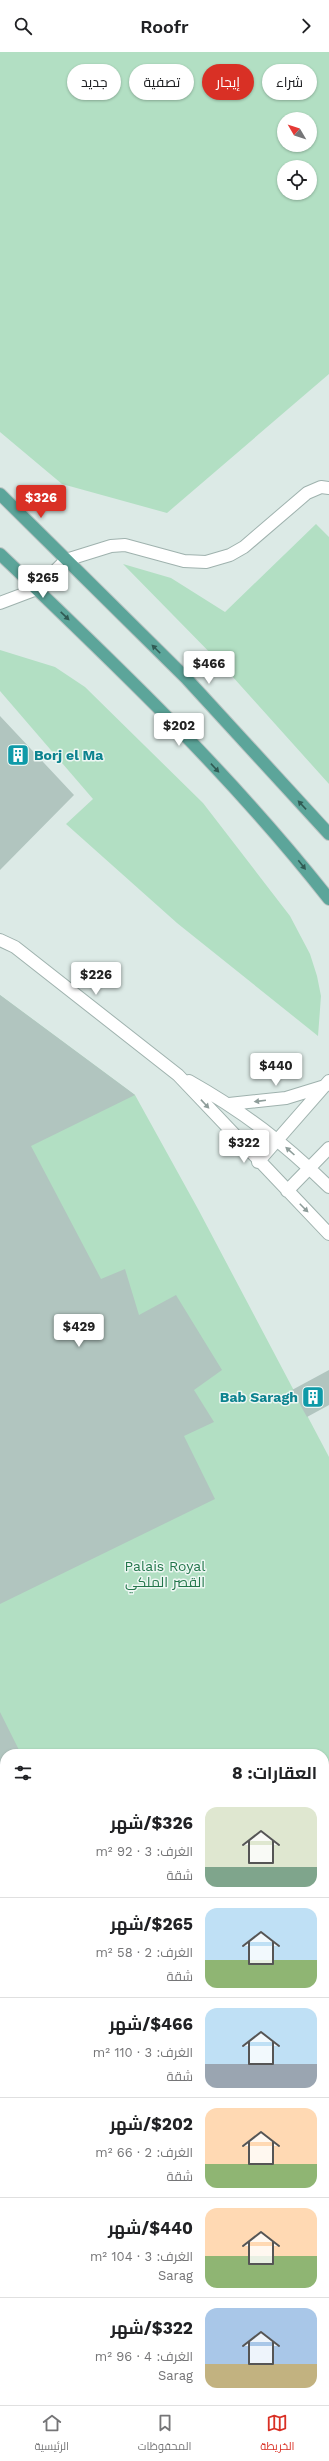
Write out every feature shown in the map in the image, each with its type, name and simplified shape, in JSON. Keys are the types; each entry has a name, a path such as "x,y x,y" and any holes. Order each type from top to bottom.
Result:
{"main road":[{"path":"0,494 186,678 329,834"},
{"path":"0,554 158,706 292,852 329,899"}],"street":[{"path":"0,603 37,589 66,560 125,544 163,557 206,562 230,555 244,547 307,493 321,487 329,488"},
{"path":"0,940 15,947 178,1075 229,1104 278,1140 329,1187"},
{"path":"178,1075 258,1162 329,1234"},
{"path":"229,1104 286,1098 327,1084"},
{"path":"258,1162 327,1084"},
{"path":"287,1191 329,1148"}],"green space":[{"path":"0,52 329,52 329,374 167,513 62,484 0,432"},
{"path":"316,524 329,537 329,784 223,666 123,564 171,578 225,612"},
{"path":"0,650 55,667 85,687 203,803 290,916 310,954 321,996 318,1036 177,923 66,824 93,799 0,691"},
{"name":"Palais Royal القصر الملكي","path":"0,995 135,1095 198,1209 329,1457 329,1749 0,1749"}],"building":[{"name":"Borj el Ma","path":"0,716 74,795 0,870"},
{"name":"Palais Royal القصر الملكي","path":"0,995 135,1095 31,1146 101,1279 125,1269 139,1315 176,1295 222,1370 194,1390 214,1422 184,1436 215,1499 0,1604"},
{"name":"Bab Saragh","path":"329,1370 329,1405 307,1417 292,1390"},
{"path":"0,1712 18,1749 0,1749"}],"place":[{"name":"Borj el Ma","path":"18,755"},
{"name":"Bab Saragh","path":"313,1397"}]}
